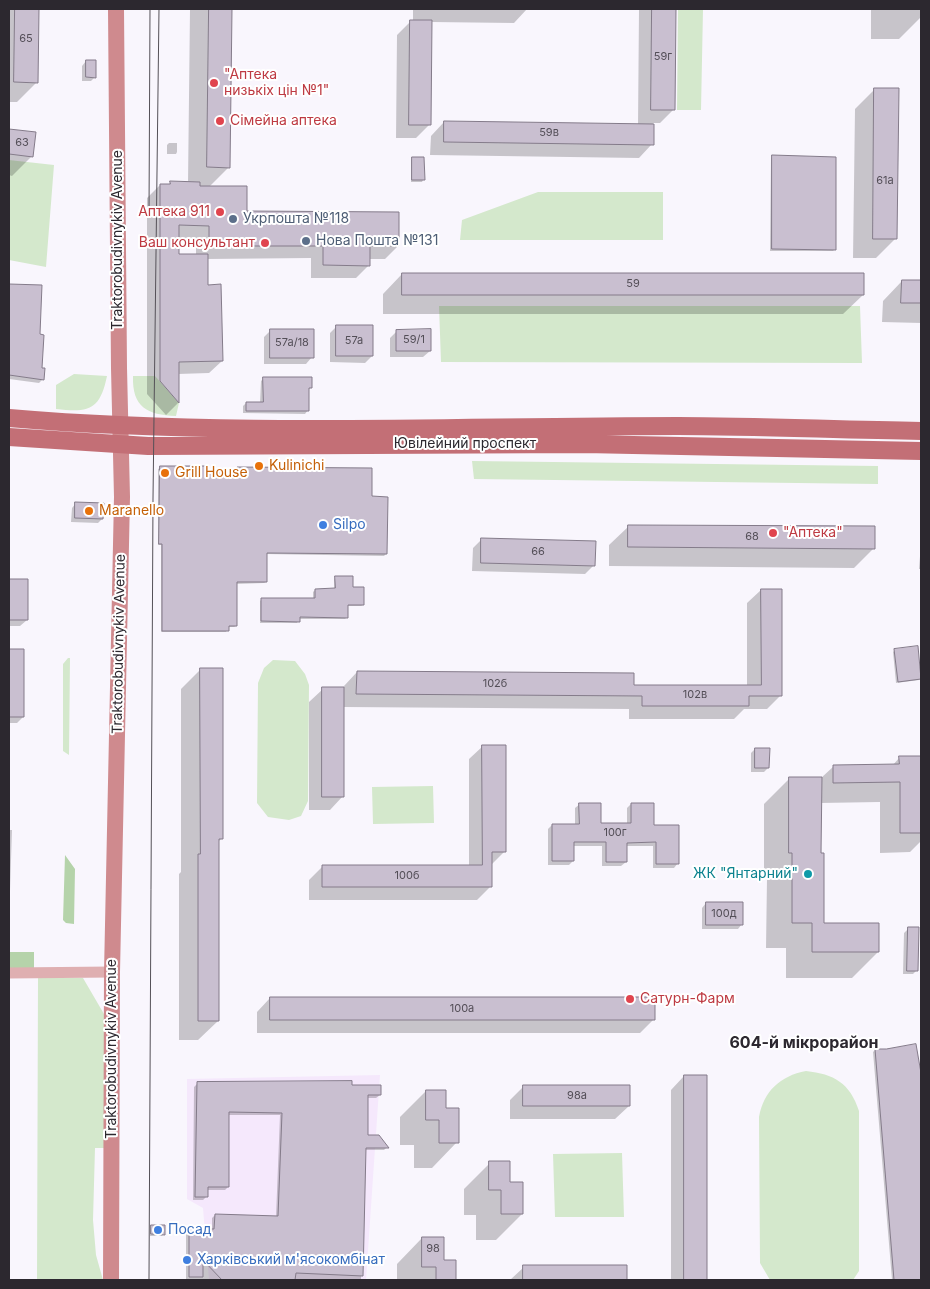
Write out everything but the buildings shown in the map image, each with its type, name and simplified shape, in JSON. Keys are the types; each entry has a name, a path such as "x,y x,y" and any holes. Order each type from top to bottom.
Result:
{"main road":[{"name":"Traktorobudivnykiv Avenue","path":"111,1280 112,972 122,513 116,9"},
{"name":"Ювілейний проспект","path":"9,418 121,426 407,428 681,426 921,431"},
{"path":"821,429 821,448"},
{"name":"Ювілейний проспект","path":"9,437 122,445 585,444 921,450"}],"street":[{"path":"9,972 112,972"}],"shaded area":[{"path":"380,1075 366,1280 209,1280 203,1208 187,1199 187,1079"}],"green space":[{"path":"678,9 703,9 701,110 677,110"},
{"path":"9,160 54,165 46,267 9,260"},
{"path":"538,192 663,192 663,240 460,240 462,220"},
{"path":"439,306 860,306 862,363 441,362"},
{"path":"74,374 107,376 101,396 91,407 85,409 56,409 56,385"},
{"path":"133,376 155,376 179,403 176,416 157,414 143,407 135,395"},
{"path":"472,461 878,466 878,484 474,479"},
{"path":"70,658 69,755 63,751 63,664"},
{"path":"273,660 295,661 305,674 309,685 308,801 301,816 289,820 268,817 257,803 258,683 264,668"},
{"path":"433,786 434,823 373,824 372,787"},
{"path":"65,855 75,869 74,924 66,923 63,920"},
{"path":"9,952 34,952 34,968 9,968"},
{"path":"38,978 83,978 104,1014 105,1148 95,1148 93,1220 96,1255 103,1280 37,1280"},
{"path":"806,1071 816,1072 840,1082 851,1093 859,1111 859,1271 853,1280 770,1280 760,1263 759,1117 761,1108 769,1092 781,1081"},
{"path":"622,1153 624,1217 555,1217 553,1154"}],"tram line":[{"path":"149,216 150,9"},
{"path":"149,1280 153,498 159,9"}],"place":[{"name":"\"Аптека низькіх цін №1\"","path":"214,83"},
{"name":"Сімейна аптека","path":"220,121"},
{"name":"Аптека 911","path":"220,212"},
{"name":"Укрпошта №118","path":"233,219"},
{"name":"Нова Пошта №131","path":"306,241"},
{"name":"Ваш консультант","path":"265,243"},
{"name":"Kulinichi","path":"259,466"},
{"name":"Grill House","path":"165,473"},
{"name":"Maranello","path":"89,511"},
{"name":"Silpo","path":"323,525"},
{"name":"\"Аптека\"","path":"773,533"},
{"name":"ЖК \"Янтарний\"","path":"808,874"},
{"name":"Сатурн-Фарм","path":"630,999"},
{"name":"Посад","path":"158,1230"},
{"name":"Харківський м'ясокомбінат","path":"187,1260"}],"district":[{"name":"604-й мікрорайон","path":"804,1043"}]}
